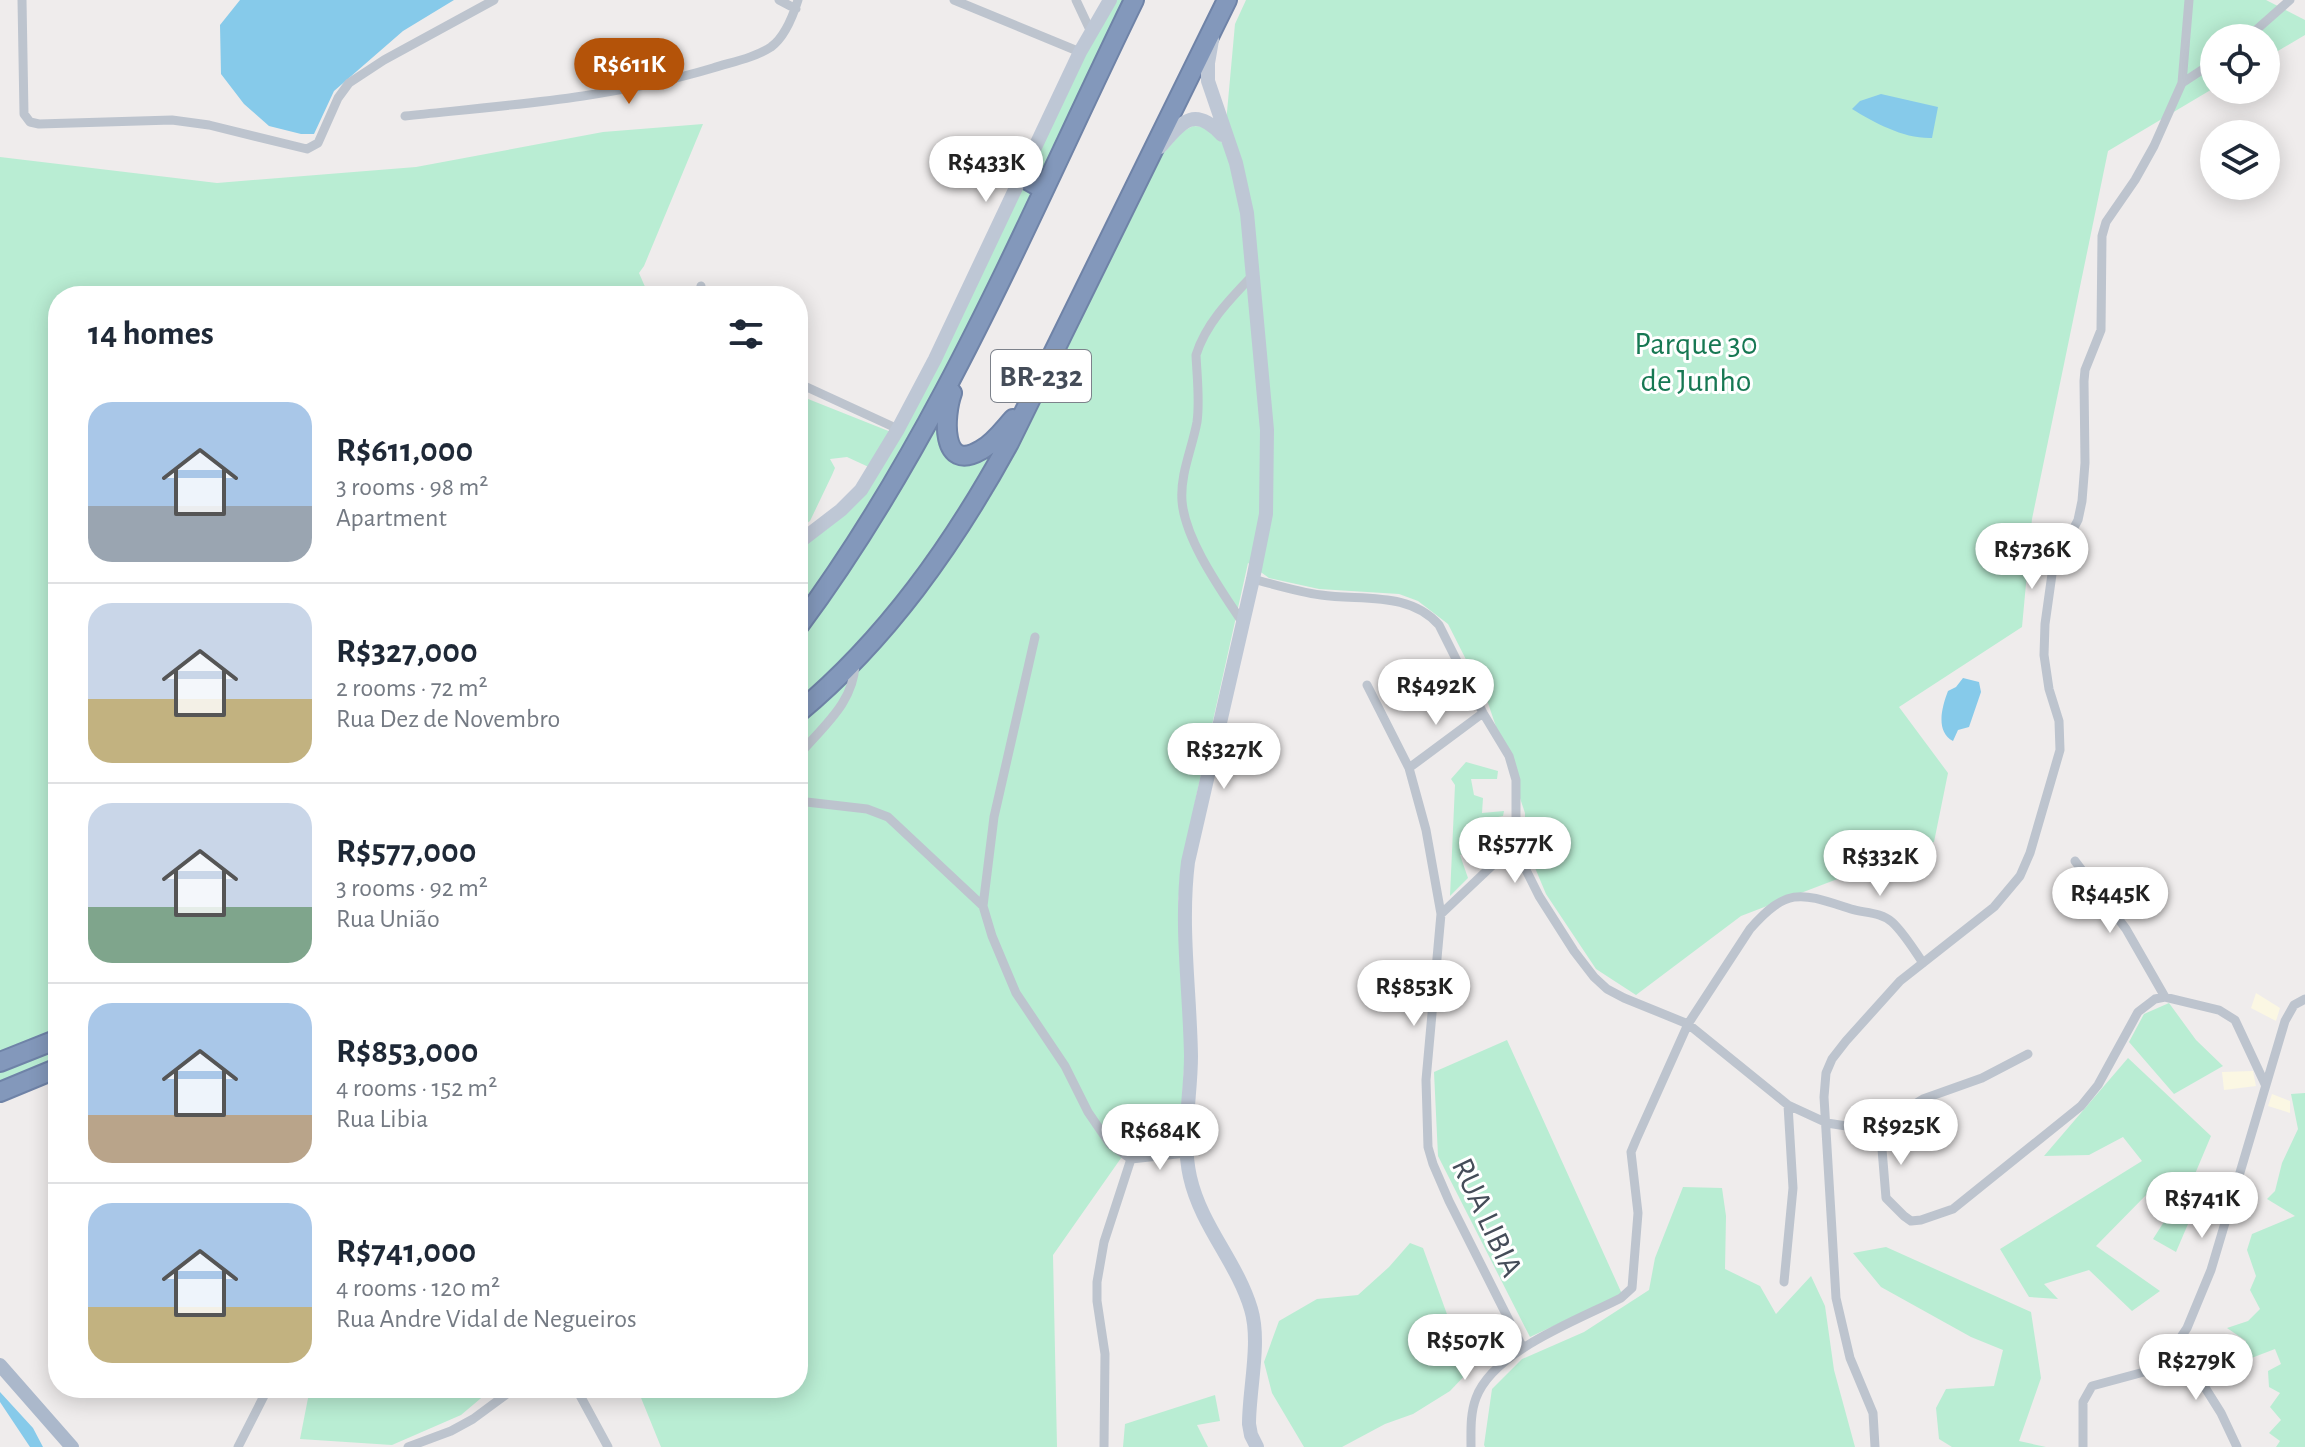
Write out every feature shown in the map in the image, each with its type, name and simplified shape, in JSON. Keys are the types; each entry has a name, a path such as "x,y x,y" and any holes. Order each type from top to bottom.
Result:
{"highway":[{"name":"BR-232","path":"808,613 854,550 900,475 971,337 1134,0"},
{"name":"BR-232","path":"808,704 855,660 904,606 978,499 1227,0"},
{"path":"1020,176 1043,189"},
{"name":"BR-232","path":"971,337 947,409 945,430 951,447 960,454 981,450 1026,405"},
{"path":"0,1062 48,1043"},
{"path":"0,1092 48,1072"}],"main road":[{"path":"808,535 861,490 898,429 935,359 1080,52 1110,0"},
{"path":"1215,24 1207,74 1247,213 1267,430 1267,494 1263,536 1185,880 1191,1057 1186,1153 1197,1202 1242,1285 1252,1312 1254,1330 1249,1424 1257,1447"},
{"path":"1145,165 1178,126 1190,119 1199,118 1211,124 1229,142"},
{"path":"0,1365 72,1447"}],"street":[{"path":"22,0 24,114 30,122 194,122 307,149 318,143 338,98 349,83 384,60 494,0"},
{"path":"405,116 580,98 685,76 744,58 772,46 785,30 797,4 779,0"},
{"path":"954,0 1080,52"},
{"path":"1076,0 1091,32"},
{"path":"1875,1447 1873,1413 1850,1358 1836,1298 1824,1083 1832,1059 1885,996 1994,907 2020,876 2060,750 2059,721 2049,689 2044,655 2047,604 2053,567 2078,520 2082,501 2084,381 2085,370 2101,330 2102,236 2114,207 2135,180 2154,146 2182,83 2189,0"},
{"path":"2263,24 2290,0"},
{"path":"2182,83 2200,71"},
{"path":"1242,622 1212,576 1183,512 1182,499 1198,412 1196,355 1207,330 1228,301 1253,275"},
{"path":"808,388 898,429"},
{"path":"1253,579 1319,595 1403,601 1418,607 1439,625 1483,713 1503,744 1516,780 1516,843 1524,866 1574,951 1594,977 1615,993 1688,1024 1788,1105 1827,1123 1872,1130 1912,1105 1982,1078 2028,1054"},
{"path":"1035,637 994,817 983,906 1016,993 1065,1066 1088,1112 1110,1144 1131,1159 1186,1153"},
{"path":"808,744 846,699 853,684 855,660"},
{"name":"RUA LIBIA","path":"1367,685 1409,768 1426,830 1441,914 1426,1080 1428,1147 1449,1201 1523,1348"},
{"path":"1409,768 1483,713"},
{"path":"808,802 867,809 888,817 983,906"},
{"path":"1441,914 1516,843"},
{"path":"2075,861 2126,929 2165,997"},
{"path":"1471,1447 1472,1414 1478,1393 1500,1367 1523,1348 1621,1298 1632,1288 1638,1213 1631,1152 1688,1024 1750,929 1773,907 1802,895 1816,897 1886,918 1896,926 1923,963"},
{"path":"1872,1130 1882,1149 1886,1198 1899,1213 1911,1221 1953,1209 2081,1106 2098,1085 2138,1012 2155,999 2165,997 2219,1010 2235,1020 2265,1084"},
{"path":"2083,1447 2083,1402 2092,1386 2144,1372 2177,1343 2187,1328 2211,1270 2289,1012 2304,1000"},
{"path":"1784,1282 1793,1188 1788,1105"},
{"path":"1104,1447 1105,1354 1097,1282 1104,1242 1131,1159"},
{"path":"2177,1343 2221,1413 2237,1447"},
{"path":"238,1447 263,1398"},
{"path":"408,1447 451,1431 501,1398"},
{"path":"581,1398 608,1447"},
{"path":"2226,1447 2231,1436"}],"shaded area":[{"path":"2256,993 2280,1008 2276,1021 2251,1008"},
{"path":"2253,1071 2256,1086 2224,1090 2222,1072"},
{"path":"2272,1094 2290,1101 2290,1113 2268,1106"}],"green space":[{"path":"1112,0 1130,0 939,397 808,605 808,541 852,508"},
{"name":"Parque 30 de Junho","path":"1246,0 2266,0 2305,20 2305,35 2280,50 2280,24 2200,24 2200,96 2108,151 2032,519 2022,627 1899,707 1948,773 1934,842 1741,916 1636,995 1596,969 1546,894 1525,844 1525,813 1488,703 1448,624 1418,601 1399,594 1319,589 1269,578 1248,563 1196,797 1178,900 1186,1036 1179,1147 1126,1151 1053,1255 1057,1447 661,1447 641,1398 808,1398 808,716 890,637 936,562 808,703 808,615 951,386 959,457 1010,433 1148,171 1182,132 1193,126 1208,127 1224,145 1235,24"},
{"path":"703,124 639,273 645,286 48,286 48,1037 0,1055 0,157 217,183 416,167 603,132"},
{"path":"808,399 891,432 873,469 847,457 830,459 835,468 808,522"},
{"path":"1466,762 1498,771 1497,779 1471,779 1474,795 1483,798 1482,813 1504,811 1503,816 1474,822 1475,850 1460,855 1468,878 1450,896 1455,785 1451,779"},
{"path":"2169,1003 2196,1040 2223,1066 2174,1094 2129,1042 2144,1014"},
{"path":"48,1040 48,1074 0,1094 0,1058"},
{"path":"1507,1040 1622,1294 1530,1337 1438,1156 1434,1072"},
{"path":"2128,1058 2211,1136 2192,1181 2203,1189 2176,1252 2153,1239 2174,1206 2149,1192 2096,1246 2160,1291 2132,1311 2089,1270 2044,1284 2058,1299 2029,1297 2000,1249 2142,1161 2123,1137 2089,1155 2044,1156"},
{"path":"2305,1093 2305,1447 2276,1447 2280,1441 2269,1433 2281,1420 2270,1407 2280,1393 2269,1387 2268,1371 2281,1364 2275,1349 2241,1362 2246,1341 2227,1328 2248,1321 2260,1309 2250,1290 2256,1276 2247,1250 2252,1234 2295,1216 2267,1199 2275,1191 2282,1163 2298,1129 2291,1094"},
{"path":"1683,1187 1722,1188 1726,1216 1725,1269 1760,1286 1776,1314 1811,1276 1825,1306 1834,1370 1855,1447 1485,1447 1492,1389 1522,1359 1584,1332 1649,1290 1655,1258"},
{"path":"1410,1243 1423,1248 1448,1317 1468,1352 1470,1370 1450,1391 1413,1414 1385,1424 1342,1447 1304,1447 1272,1393 1264,1362 1279,1321 1317,1299 1358,1295"},
{"path":"1886,1247 2031,1312 2041,1378 2019,1441 2046,1447 1952,1447 1939,1439 1936,1408 1946,1389 1994,1386 2003,1350 1971,1337 1881,1287 1853,1253"},
{"path":"1215,1395 1220,1421 1197,1425 1208,1447 1123,1447 1125,1424"},
{"path":"308,1398 481,1398 461,1415 392,1445 300,1439"}],"water":[{"path":"240,0 454,0 403,31 334,91 314,134 301,134 269,126 244,104 221,74 220,25"},
{"path":"1881,94 1938,107 1932,138 1900,133 1852,109 1860,101"},
{"path":"1963,678 1979,682 1981,692 1969,727 1958,730 1953,741 1944,731 1942,711 1948,691"},
{"path":"0,1392 33,1428 43,1447 30,1447 0,1402"}]}
